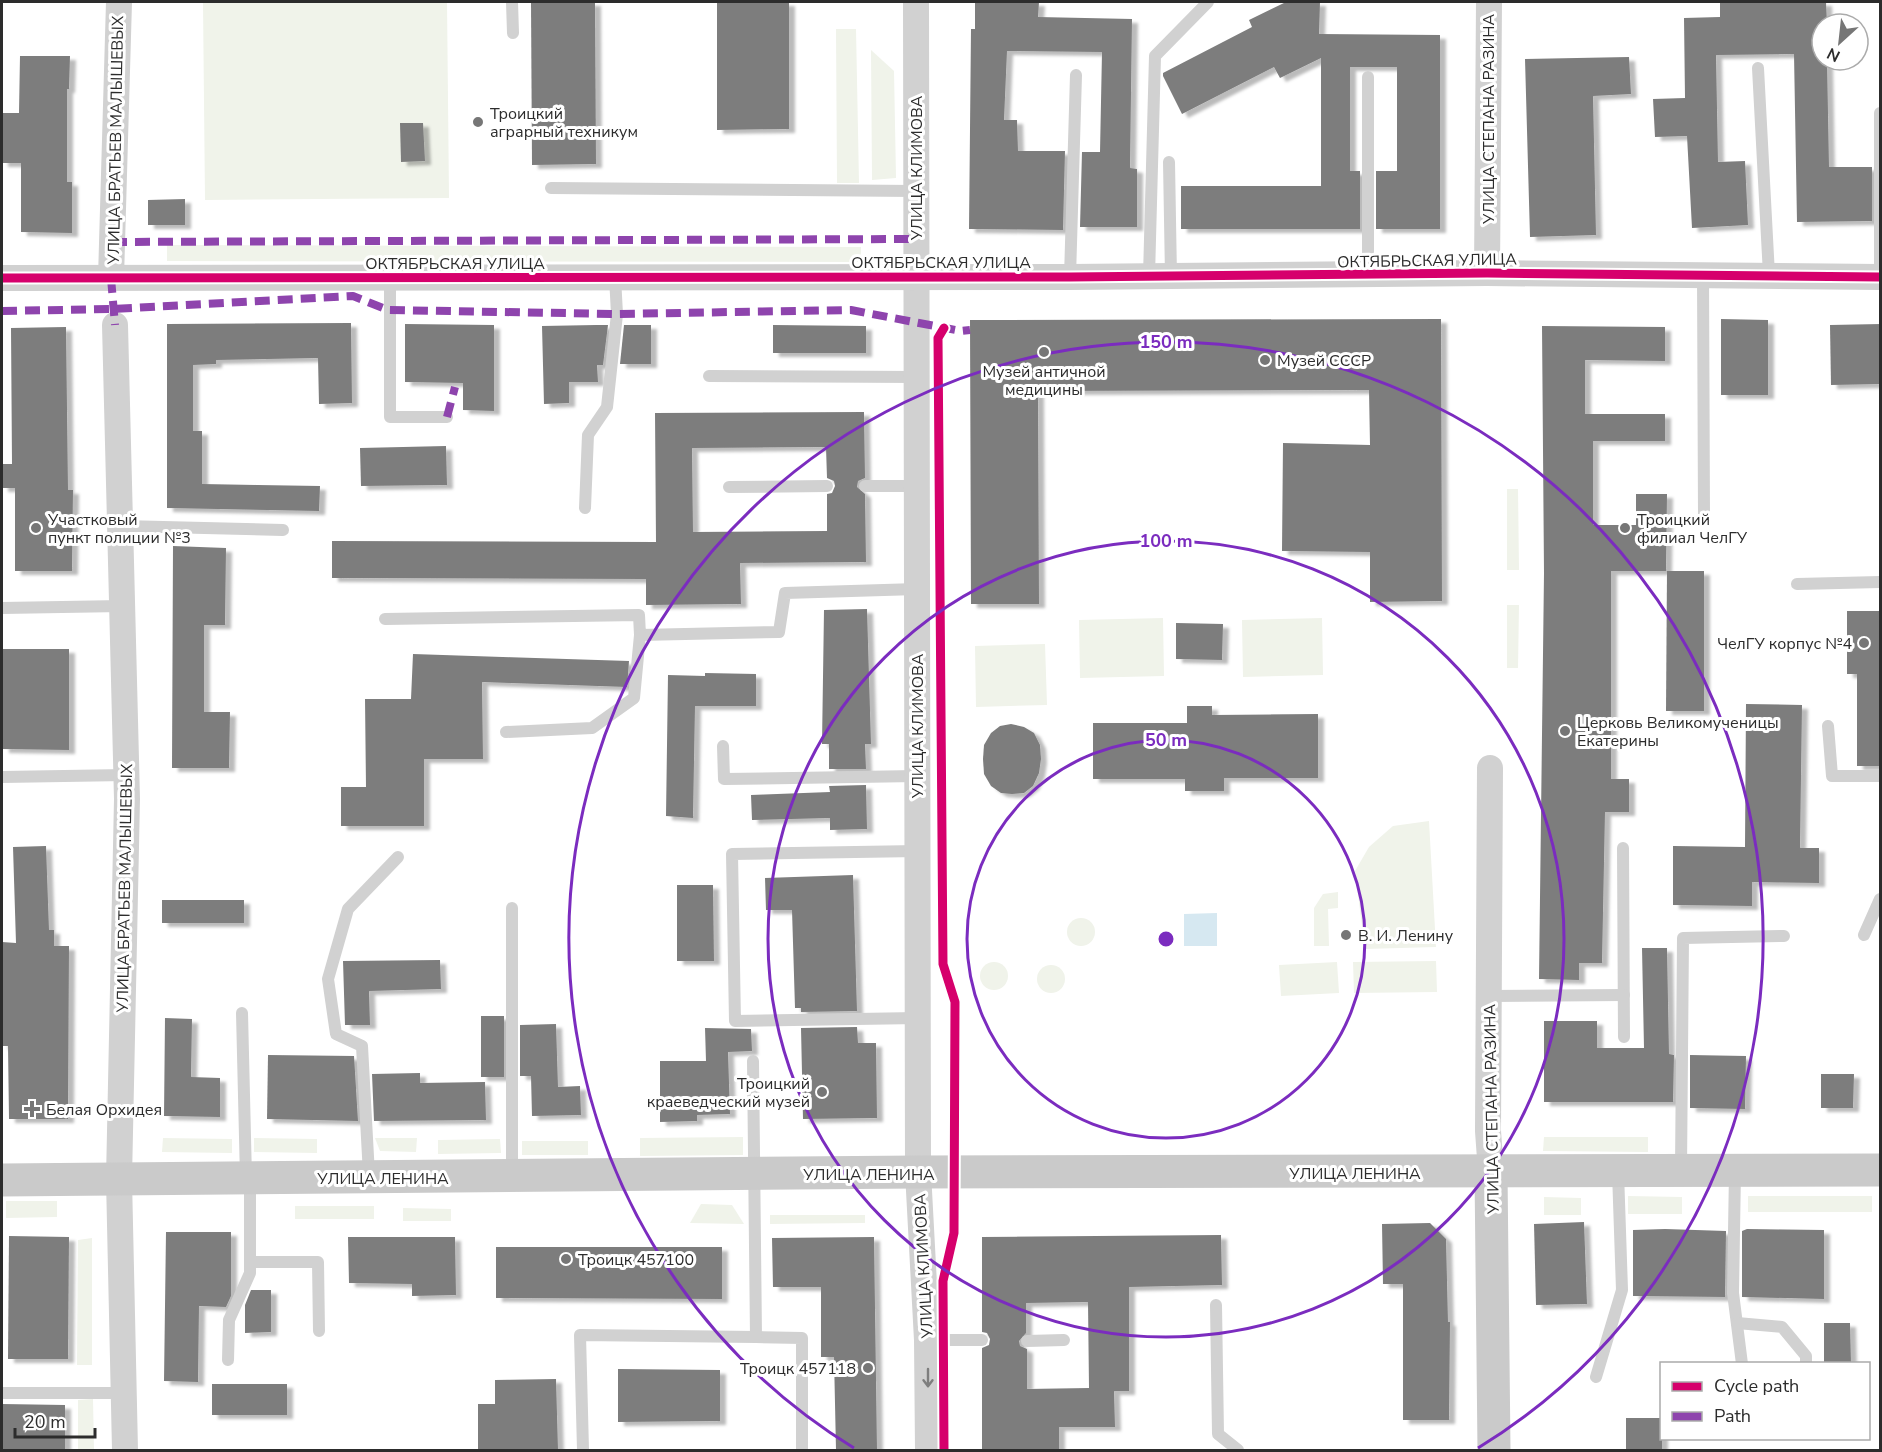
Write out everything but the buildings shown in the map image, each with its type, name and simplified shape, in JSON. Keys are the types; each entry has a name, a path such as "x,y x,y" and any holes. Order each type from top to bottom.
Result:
{"street":[{"name":"УЛИЦА БРАТЬЕВ МАЛЫШЕВЫХ","path":"111,278 119,2"},
{"name":"УЛИЦА КЛИМОВА","path":"916,2 918,1173 927,1340 928,1450"},
{"name":"УЛИЦА СТЕПАНА РАЗИНА","path":"1487,273 1489,2"},
{"name":"ОКТЯБРЬСКАЯ УЛИЦА","path":"2,278 1368,276 1487,273 1880,277"},
{"name":"УЛИЦА БРАТЬЕВ МАЛЫШЕВЫХ","path":"115,325 122,525 126,775 119,1179 125,1450"},
{"name":"УЛИЦА СТЕПАНА РАЗИНА","path":"1490,768 1489,996 1494,1450"},
{"name":"УЛИЦА ЛЕНИНА","path":"2,1180 918,1173 1881,1170"}],"lane":[{"path":"512,2 513,33"},
{"path":"1160,276 1155,56 1208,2"},
{"path":"1758,68 1769,275"},
{"path":"1070,277 1076,75"},
{"path":"1368,77 1368,276"},
{"path":"1880,113 1880,277"},
{"path":"1160,276 1169,162"},
{"path":"551,188 916,191"},
{"path":"1703,275 1704,517"},
{"path":"585,508 588,435 607,406 618,314 615,277"},
{"path":"390,278 390,417 447,417"},
{"path":"710,376 917,376"},
{"path":"729,487 827,486"},
{"path":"865,486 917,486"},
{"path":"122,525 283,530"},
{"path":"1797,584 1881,582"},
{"path":"640,635 779,632 785,593 917,589"},
{"path":"2,608 122,606"},
{"path":"386,619 639,615 640,635 634,698 592,728 506,732"},
{"path":"1828,726 1832,776 1881,776"},
{"path":"723,746 724,779 917,776"},
{"path":"2,777 126,775"},
{"path":"1623,848 1624,1037"},
{"path":"918,851 732,854 735,1021 918,1018"},
{"path":"369,1178 362,1046 336,1034 328,979 348,909 398,856"},
{"path":"1864,935 1881,899"},
{"path":"512,908 512,1177"},
{"path":"1681,1170 1683,938 1784,936"},
{"path":"1489,996 1624,995"},
{"path":"228,1360 229,1320 250,1273 242,1013"},
{"path":"753,1061 756,1337"},
{"path":"1735,1170 1733,1293 1742,1362"},
{"path":"1596,1377 1622,1290 1618,1171"},
{"path":"250,1262 318,1262 319,1331"},
{"path":"1216,1305 1218,1434 1238,1450"},
{"path":"1737,1323 1782,1327 1806,1356 1806,1362"},
{"path":"583,1450 580,1335 802,1338 802,1450"},
{"path":"927,1340 982,1340"},
{"path":"1027,1341 1064,1340"},
{"path":"2,1393 124,1393"}],"shaded area":[{"path":"203,2 447,2 449,198 205,200"},
{"path":"836,29 856,29 859,183 837,183"},
{"path":"871,50 894,71 896,178 872,180"},
{"path":"167,245 861,247 861,262 167,261"},
{"path":"1507,489 1518,489 1519,570 1507,570"},
{"path":"1507,605 1519,605 1518,668 1507,668"},
{"path":"1163,618 1164,676 1080,678 1079,620"},
{"path":"1322,618 1323,675 1243,677 1242,620"},
{"path":"1045,644 1047,705 976,707 975,646"},
{"path":"1429,821 1436,947 1365,949 1355,871 1369,847 1393,826"},
{"path":"1338,892 1338,908 1328,909 1329,946 1314,946 1314,908 1323,894"},
{"path":"1217,913 1217,946 1184,946 1184,914"},
{"path":"1081,918 1091,922 1095,932 1091,942 1081,946 1071,942 1067,932 1071,922"},
{"path":"1436,961 1437,992 1354,993 1353,962"},
{"path":"994,962 1004,966 1008,976 1004,986 994,990 984,986 980,976 984,966"},
{"path":"1337,962 1339,993 1281,996 1279,965"},
{"path":"1051,965 1061,969 1065,979 1061,989 1051,993 1041,989 1037,979 1041,969"},
{"path":"743,1137 743,1155 640,1156 640,1138"},
{"path":"1544,1137 1648,1137 1648,1152 1543,1151"},
{"path":"163,1138 232,1139 232,1153 162,1152"},
{"path":"254,1138 317,1139 317,1153 254,1152"},
{"path":"375,1138 417,1138 416,1152 380,1151"},
{"path":"500,1139 501,1153 438,1154 438,1140"},
{"path":"522,1141 588,1141 588,1155 522,1155"},
{"path":"1628,1196 1682,1197 1682,1214 1628,1214"},
{"path":"1748,1196 1872,1196 1872,1212 1748,1212"},
{"path":"1544,1197 1581,1198 1581,1215 1544,1215"},
{"path":"6,1201 57,1201 57,1217 6,1218"},
{"path":"701,1204 732,1205 744,1224 690,1223"},
{"path":"295,1206 374,1206 374,1219 295,1219"},
{"path":"403,1208 451,1209 451,1221 403,1221"},
{"path":"770,1215 865,1215 865,1223 770,1224"},
{"path":"92,1238 92,1365 77,1365 78,1240"},
{"path":"93,1399 94,1450 78,1450 78,1400"}],"marked path":[{"path":"112,242 917,239"},
{"path":"111,278 115,325"},
{"path":"2,311 113,309 353,296 388,310 617,314 851,310 961,331 970,330"},
{"path":"447,417 455,387"}],"cycle path":[{"path":"2,278 1070,277 1487,273 1880,277"},
{"path":"944,328 938,338 943,964 955,1002 954,1233 943,1281 944,1450"}],"place":[{"name":"Троицкий аграрный техникум","path":"478,122"},
{"name":"Музей античной медицины","path":"1044,352"},
{"name":"Музей СССР","path":"1265,360"},
{"name":"Участковый пункт полиции №3","path":"36,528"},
{"name":"Троицкий филиал ЧелГУ","path":"1625,528"},
{"name":"ЧелГУ корпус №4","path":"1864,643"},
{"name":"Церковь Великомученицы Екатерины","path":"1565,731"},
{"name":"В. И. Ленину","path":"1346,935"},
{"name":"Троицкий краеведческий музей","path":"822,1092"},
{"name":"Белая Орхидея","path":"32,1109"},
{"name":"Троицк 457100","path":"566,1259"},
{"name":"Троицк 457118","path":"868,1368"}]}
